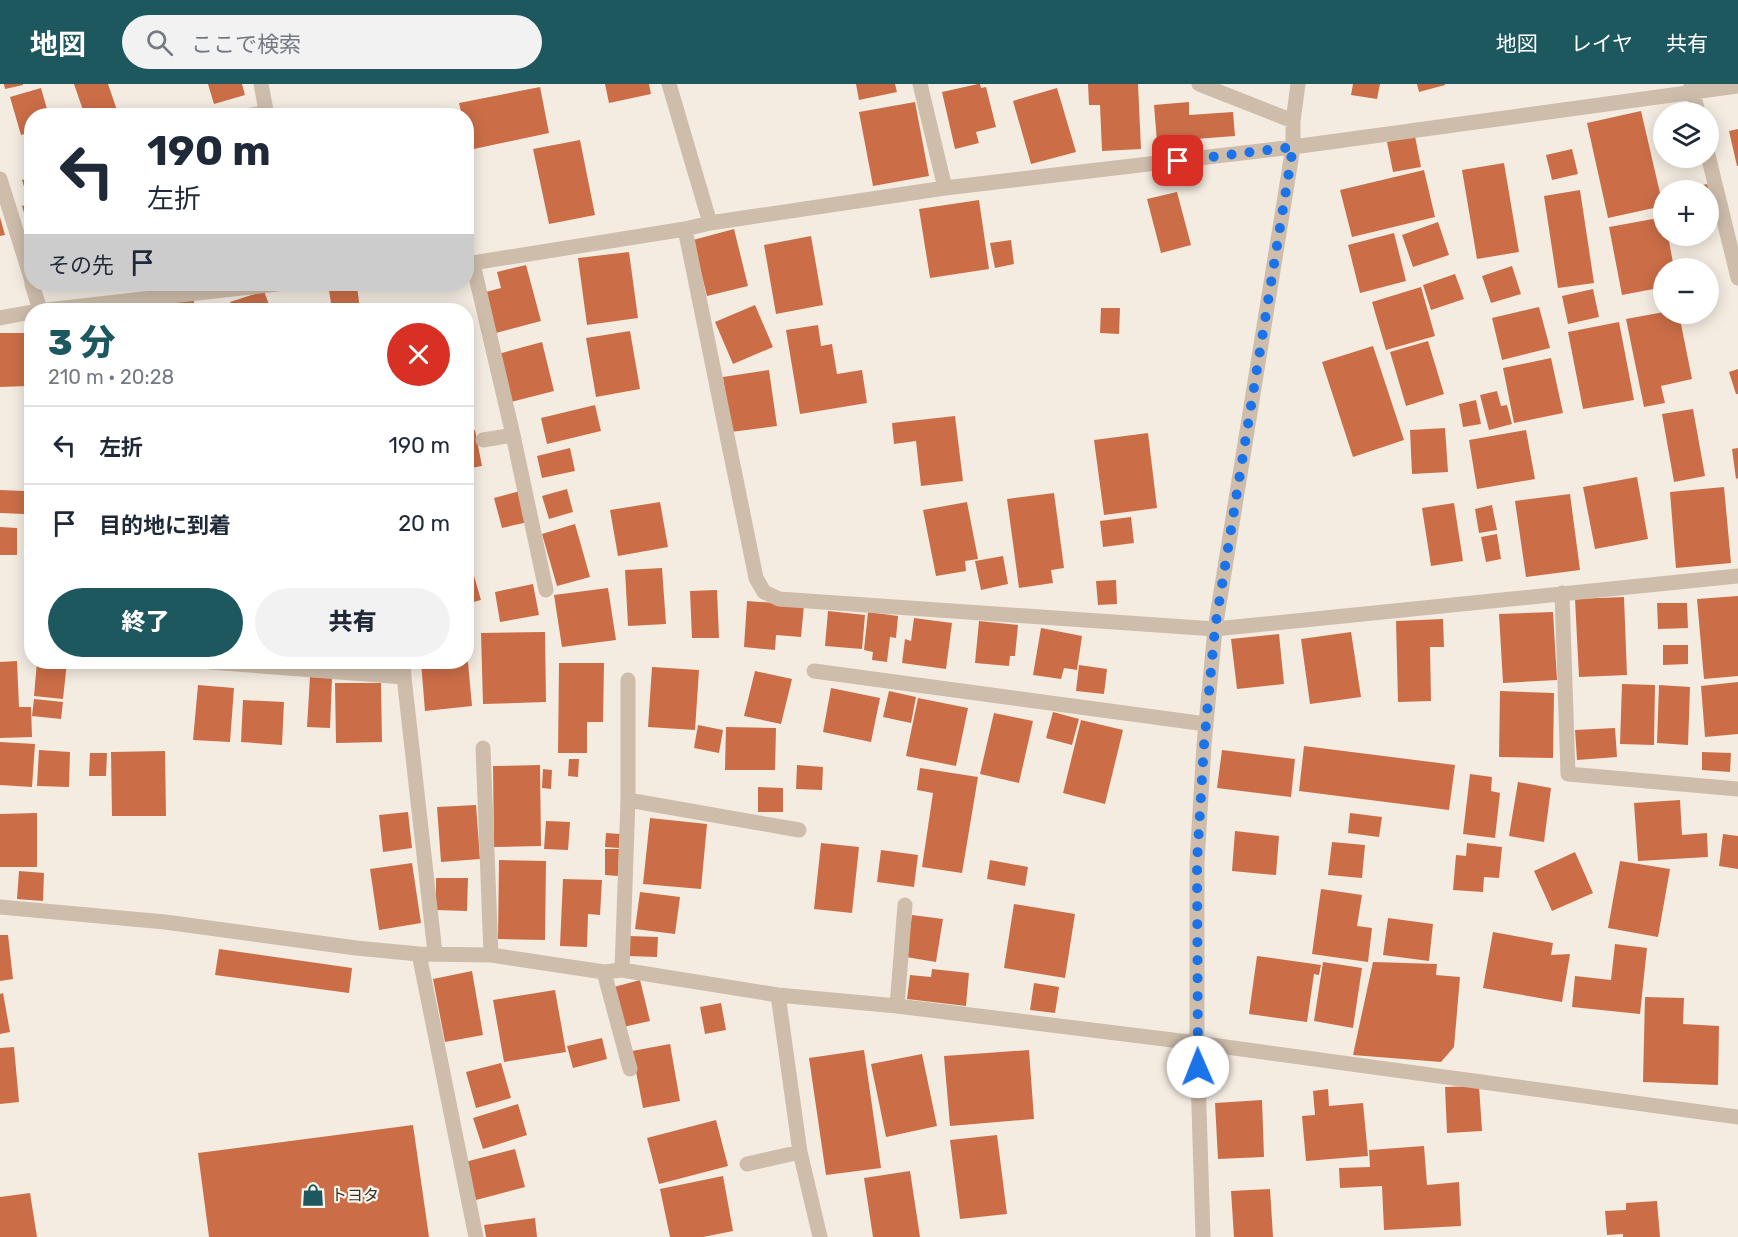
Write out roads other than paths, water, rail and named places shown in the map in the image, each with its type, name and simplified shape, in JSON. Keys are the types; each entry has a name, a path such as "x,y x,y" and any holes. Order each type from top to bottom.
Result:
{"street":[{"path":"261,84 266,108"},
{"path":"669,84 710,223"},
{"path":"920,84 945,188"},
{"path":"1199,84 1293,121"},
{"path":"1203,1237 1197,1043 1197,862 1206,724 1215,628 1293,147 1293,121 1298,84"},
{"path":"474,263 710,223 945,188 1293,147 1692,88 1738,86"},
{"path":"1711,168 1738,278"},
{"path":"0,179 24,256"},
{"path":"685,229 756,578 764,592 779,599 1215,628 1738,576"},
{"path":"474,280 513,435 546,590"},
{"path":"114,303 217,291"},
{"path":"0,318 24,314"},
{"path":"483,440 513,435"},
{"path":"1563,593 1568,774 1738,789"},
{"path":"403,669 427,953 476,1237"},
{"path":"814,672 1206,724"},
{"path":"622,970 628,800 628,680"},
{"path":"483,748 491,955"},
{"path":"628,800 799,831"},
{"path":"897,1006 904,905"},
{"path":"0,907 165,922 356,948 491,955 604,972 622,970 778,995 897,1006 1197,1043 1738,1117"},
{"path":"604,972 630,1069"},
{"path":"778,995 800,1152 820,1237"},
{"path":"747,1164 800,1152"}],"place":[{"name":"トヨタ","path":"313,1195"}]}
